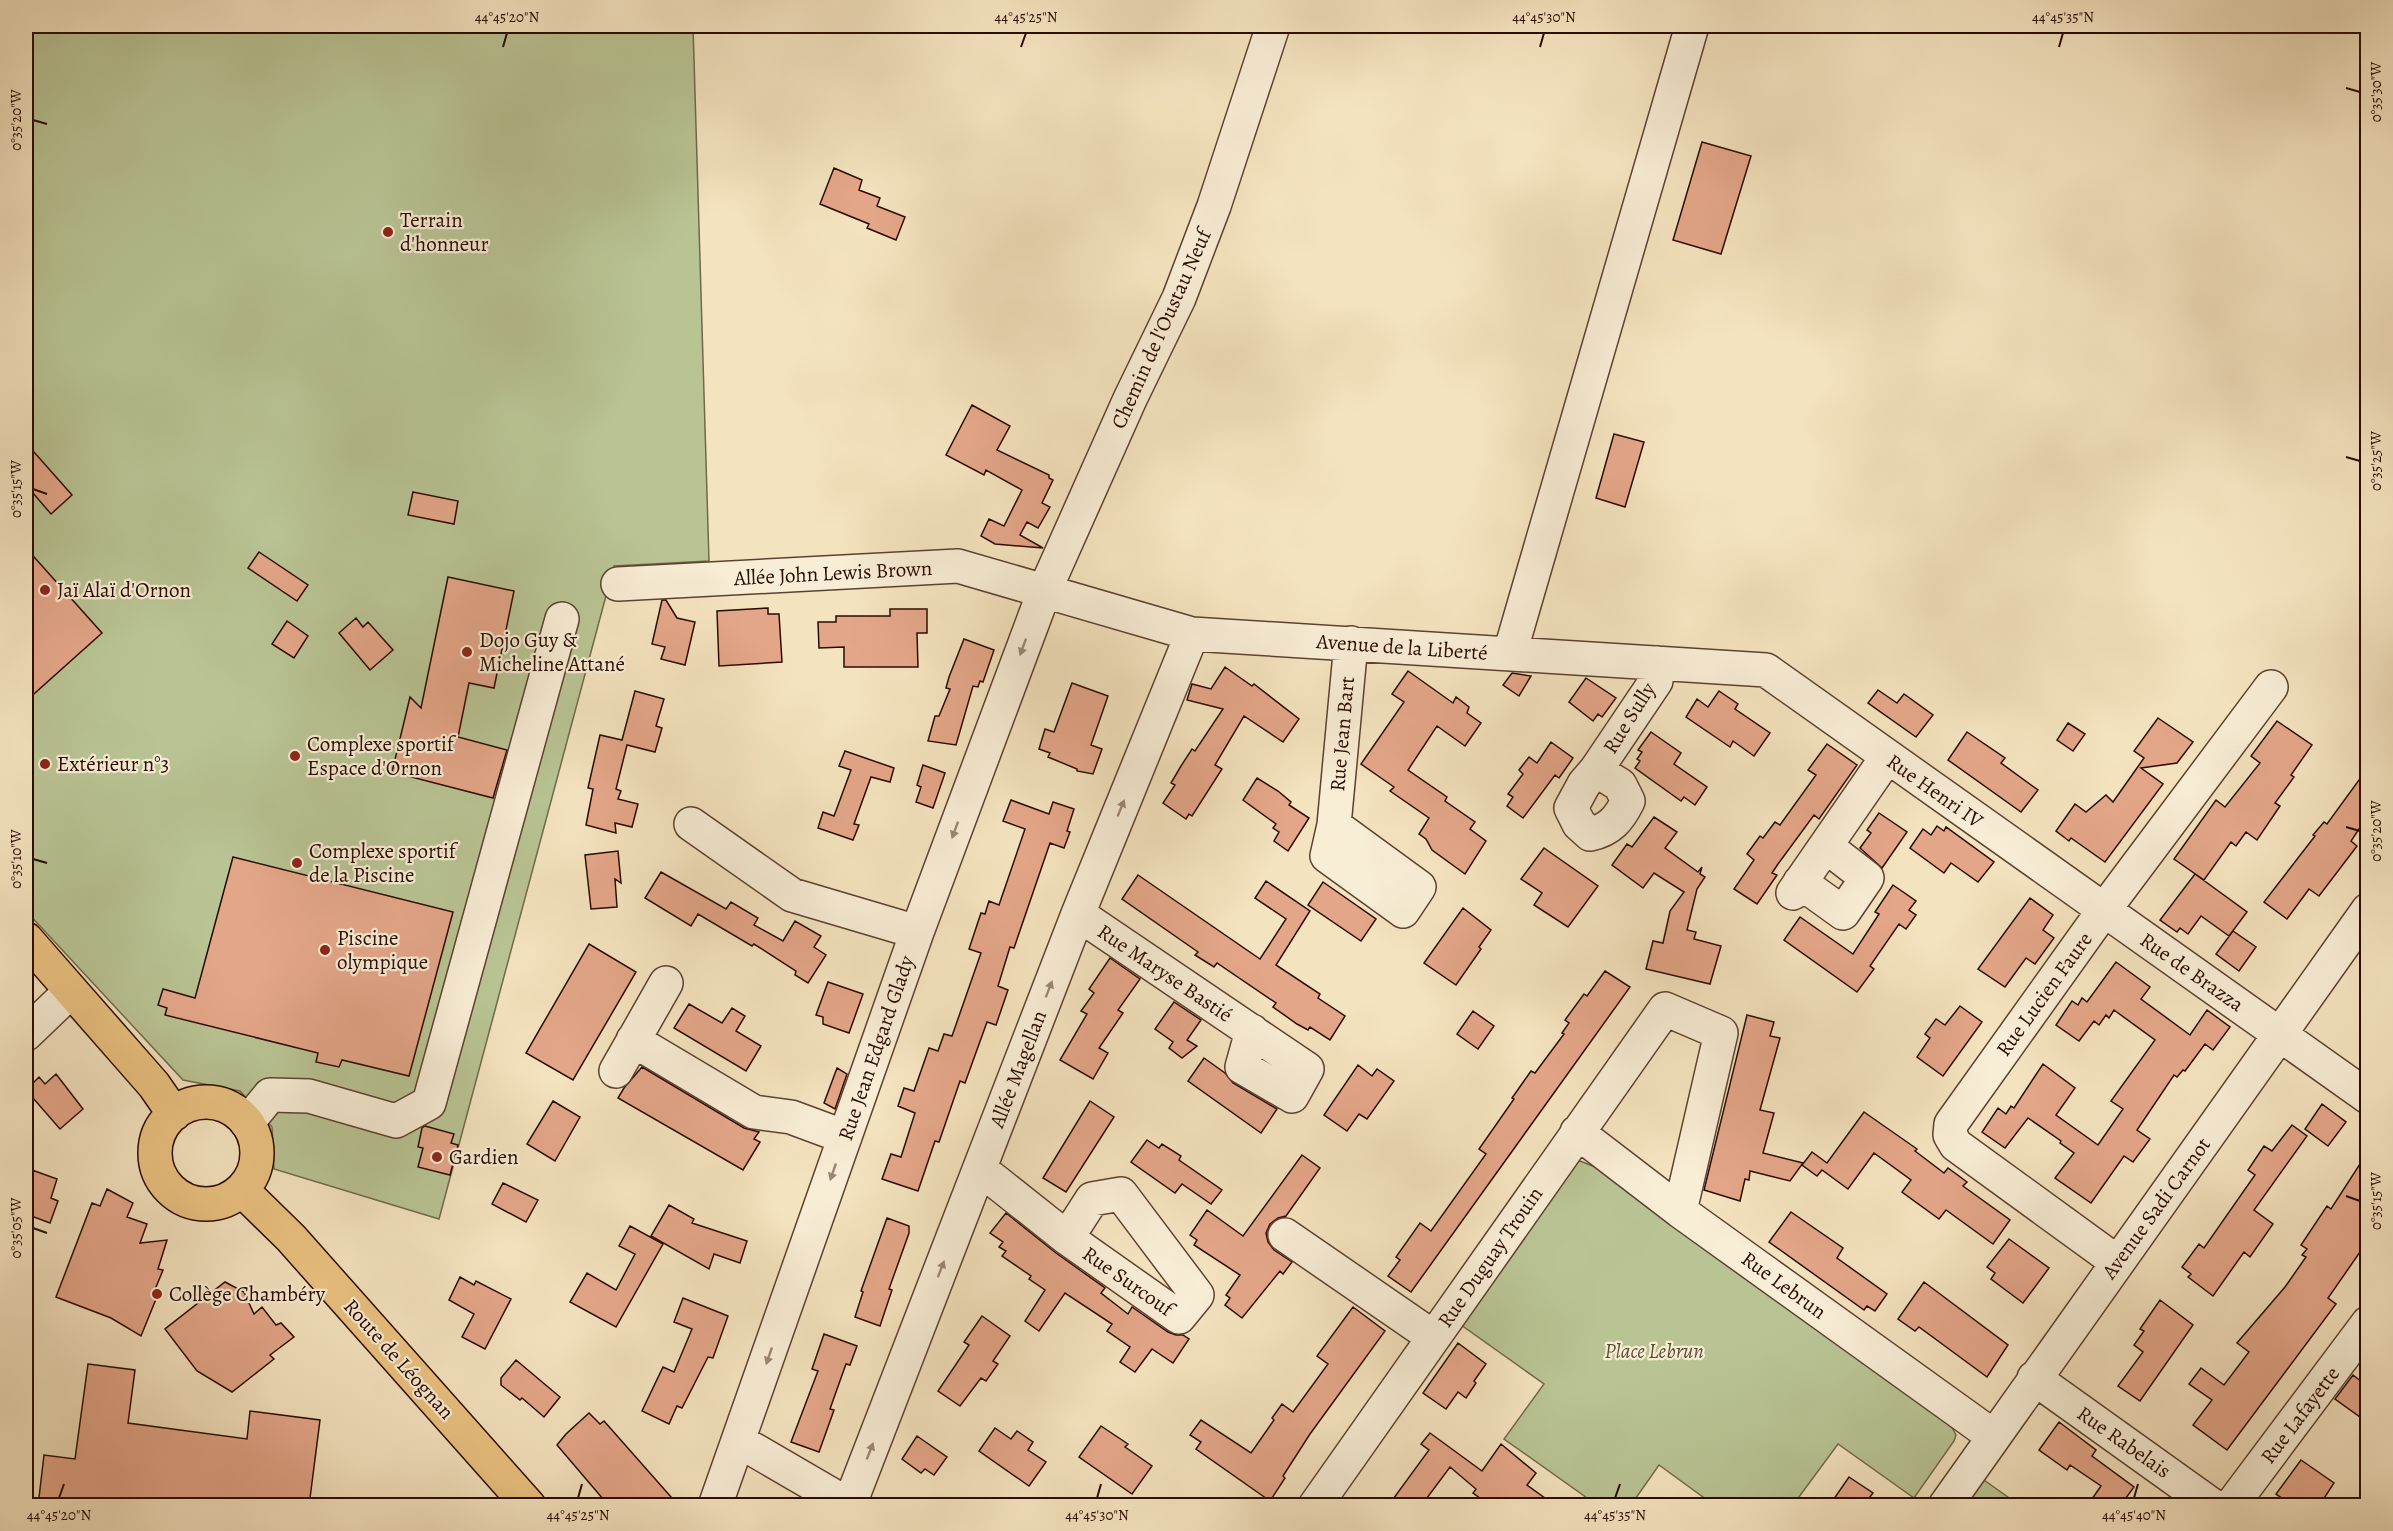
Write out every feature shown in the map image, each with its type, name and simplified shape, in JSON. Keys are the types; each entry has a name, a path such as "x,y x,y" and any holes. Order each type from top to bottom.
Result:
{"main road":[{"path":"26,939 154,1085 174,1114"},
{"path":"204,1102 220,1104 235,1111 247,1123 254,1136 257,1150 256,1164 251,1178 242,1190 228,1199 213,1204 196,1204 181,1198 168,1188 159,1174 155,1158 156,1141 163,1126 174,1114 188,1106 204,1102"},
{"name":"Route de Léognan","path":"242,1190 291,1238 529,1506"}],"street":[{"name":"Chemin de l'Oustau Neuf","path":"1044,592 1130,399 1179,298 1214,206 1273,26"},
{"path":"1510,654 1692,26"},
{"name":"Allée John Lewis Brown","path":"618,584 958,567 1044,592"},
{"name":"Avenue de la Liberté","path":"1044,592 1192,634 1766,670"},
{"name":"Rue Jean Edgard Glady","path":"715,1506 740,1441 917,932 1044,592"},
{"path":"247,1123 270,1095 309,1095 396,1121 429,1104 562,619"},
{"name":"Allée Magellan","path":"849,1505 1078,914 1192,634"},
{"name":"Rue Jean Bart","path":"1334,825 1351,644"},
{"name":"Rue Sully","path":"1596,770 1656,681 1657,663"},
{"name":"Rue Henri IV","path":"1766,670 2104,910"},
{"name":"Rue Lucien Faure","path":"2117,1262 1956,1145 1950,1135 1951,1124 2104,910 2271,687"},
{"path":"1827,847 1866,878 1843,913 1797,888 1887,757"},
{"path":"691,824 792,895 917,932"},
{"name":"Rue de Brazza","path":"2104,910 2367,1097"},
{"name":"Avenue Sadi Carnot","path":"1945,1506 2367,910"},
{"name":"Rue Maryse Bastié","path":"1078,914 1252,1031"},
{"path":"616,1071 666,983"},
{"path":"26,1035 71,991"},
{"name":"Rue Duguay Trouin","path":"1319,1504 1433,1337 1665,1009 1721,1033 1680,1211"},
{"path":"633,1040 754,1112 791,1117 845,1137"},
{"name":"Rue Lebrun","path":"1577,1132 1680,1211 1993,1436"},
{"name":"Rue Surcouf","path":"980,1169 1067,1238"},
{"path":"1285,1235 1433,1337"},
{"name":"Rue Lafayette","path":"2231,1506 2362,1343"},
{"name":"Rue Rabelais","path":"2034,1378 2213,1506"},
{"path":"740,1441 854,1506"}],"green space":[{"name":"Complexe sportif Espace d'Ornon","path":"26,26 693,26 709,561 614,566 439,1219 274,1169 272,1127 240,1091 183,1080 26,911"},
{"name":"Place Lebrun","path":"1580,1161 1595,1167 1949,1422 1956,1435 1954,1441 1914,1498 1838,1444 1793,1505 1714,1505 1659,1465 1631,1505 1597,1505 1504,1439 1544,1384 1457,1322 1574,1162"},
{"path":"1984,1480 2019,1505 1966,1505"}],"building":[{"path":"1702,142 1751,156 1721,254 1673,240"},
{"path":"834,168 862,180 859,190 880,198 877,206 905,217 896,240 867,228 869,224 820,204"},
{"path":"972,405 1010,426 997,450 1049,475 1049,478 1053,480 1042,503 1050,507 1038,528 1027,522 1020,535 1043,548 995,544 981,536 989,519 1004,526 1022,490 986,470 984,475 946,455"},
{"path":"1614,434 1644,442 1625,507 1596,498"},
{"path":"26,443 72,495 51,514 26,485"},
{"path":"413,492 458,501 454,524 408,515"},
{"name":"Jaï Alaï d'Ornon","path":"26,548 102,633 26,701"},
{"path":"259,552 308,585 297,601 248,568"},
{"path":"448,577 514,591 494,688 469,683 458,737 507,750 493,798 392,772 410,697 421,708"},
{"path":"662,600 666,600 677,618 695,622 685,665 661,659 665,647 652,644"},
{"path":"768,608 768,614 779,614 782,662 719,666 717,611"},
{"path":"890,609 927,609 927,633 917,633 918,667 844,667 844,647 819,648 818,622 836,622 836,616 890,616"},
{"path":"356,618 363,627 368,622 393,650 370,670 339,633"},
{"path":"287,621 308,636 294,658 272,644"},
{"path":"964,639 994,650 983,682 980,681 978,687 973,686 956,745 928,741 935,716 939,716 950,689 946,688 949,677"},
{"path":"1225,667 1252,686 1254,684 1299,719 1283,742 1244,716 1215,765 1222,769 1192,816 1189,814 1186,819 1163,803 1175,785 1171,783 1181,766 1192,749 1195,751 1223,709 1187,700 1192,684 1211,689"},
{"path":"1408,671 1453,703 1456,697 1469,707 1467,713 1481,723 1465,746 1437,726 1408,770 1447,797 1445,801 1475,822 1470,829 1486,841 1465,874 1432,850 1426,839 1419,834 1429,818 1390,791 1394,787 1361,764 1404,702 1392,694"},
{"path":"1512,673 1531,676 1519,696 1503,685"},
{"path":"1586,678 1616,698 1602,717 1598,714 1593,721 1569,702"},
{"path":"1072,683 1108,696 1091,745 1102,749 1093,774 1077,771 1077,769 1048,757 1050,753 1039,749 1045,729 1054,732"},
{"path":"1878,690 1897,703 1904,694 1933,715 1916,737 1868,703"},
{"path":"635,691 664,699 656,726 662,728 655,752 627,745 616,789 621,791 618,799 638,804 632,827 615,823 616,833 586,825 593,789 588,788 600,735 622,740"},
{"path":"1719,691 1738,704 1735,709 1770,733 1754,756 1733,741 1730,747 1686,717 1697,699 1708,707"},
{"path":"2158,718 2193,742 2177,763 2141,768 2163,784 2105,862 2071,838 2069,841 2056,831 2075,804 2086,812 2106,795 2113,802 2144,758 2134,751"},
{"path":"2277,721 2312,745 2291,775 2294,777 2275,803 2280,806 2257,840 2246,832 2236,846 2231,842 2204,880 2174,859 2216,800 2225,807 2260,763 2251,756"},
{"path":"2068,723 2085,734 2073,751 2057,740"},
{"path":"1651,732 1681,753 1674,764 1707,787 1695,805 1684,797 1681,801 1635,768 1642,752 1638,750"},
{"path":"1967,732 2005,758 2001,763 2038,790 2021,812 1948,760"},
{"path":"1551,742 1573,758 1559,778 1555,775 1523,818 1507,806 1513,797 1508,794 1523,774 1519,770 1529,757 1537,763"},
{"path":"1827,744 1857,765 1819,819 1814,815 1778,864 1772,873 1777,875 1757,904 1734,889 1754,860 1747,854 1760,836 1763,838 1775,822 1780,825 1816,775 1808,770"},
{"path":"845,751 894,768 890,782 871,777 854,824 859,825 853,840 818,828 823,812 834,816 851,770 839,766"},
{"path":"923,765 945,773 933,808 916,802 921,787 917,785"},
{"path":"2367,769 2367,817 2351,841 2357,846 2319,896 2309,889 2287,919 2264,902 2315,836 2313,835 2324,822 2327,824"},
{"path":"1257,778 1278,791 1291,802 1289,805 1309,818 1288,851 1274,841 1279,832 1273,828 1276,824 1243,800"},
{"path":"1011,800 1049,814 1053,802 1074,809 1067,831 1070,832 1064,848 1050,843 1014,948 1010,947 998,986 1008,990 996,1025 987,1022 965,1083 960,1081 939,1142 935,1141 918,1191 882,1179 891,1154 901,1157 915,1113 898,1106 904,1088 914,1091 929,1048 938,1051 944,1034 952,1036 981,953 969,949 981,913 985,914 989,901 999,905 1025,829 1003,821"},
{"path":"1879,813 1907,832 1882,868 1860,848 1871,833 1867,830"},
{"path":"1654,817 1677,832 1665,848 1698,872 1702,867 1700,874 1705,877 1697,889 1687,930 1696,932 1694,939 1721,946 1710,984 1646,969 1653,941 1663,943 1670,911 1684,892 1654,873 1643,888 1612,865 1627,844 1632,847"},
{"path":"1937,826 1944,831 1946,827 1994,862 1978,882 1951,863 1944,873 1910,848 1923,829 1931,835"},
{"path":"1544,848 1598,886 1568,927 1534,905 1542,893 1521,879"},
{"path":"618,851 621,883 615,879 617,907 591,909 585,855"},
{"name":"Piscine olympique","path":"233,857 453,912 409,1076 342,1060 339,1067 316,1062 318,1053 165,1015 167,1008 158,1005 163,989 195,998"},
{"path":"661,872 726,909 731,902 758,918 754,925 783,941 795,921 821,936 814,947 826,955 808,983 795,975 796,971 754,944 752,946 698,914 691,926 645,898"},
{"path":"2195,874 2247,912 2229,936 2201,916 2188,934 2180,928 2177,932 2160,920"},
{"path":"1138,875 1260,959 1286,919 1255,898 1266,881 1310,911 1276,965 1320,994 1318,998 1345,1016 1330,1040 1310,1027 1308,1030 1297,1024 1273,1007 1276,1003 1217,963 1214,967 1195,955 1198,952 1122,899"},
{"path":"1323,882 1376,919 1361,941 1308,905"},
{"path":"1893,885 1916,901 1909,910 1916,915 1906,929 1899,924 1870,966 1874,969 1857,992 1784,940 1800,917 1853,954 1879,914 1875,912"},
{"path":"2030,898 2053,915 2043,930 2054,938 2035,964 2026,958 2005,987 1978,969"},
{"path":"1463,908 1491,930 1456,985 1424,963"},
{"path":"2233,931 2256,947 2239,971 2216,954"},
{"path":"589,944 636,972 573,1080 526,1053"},
{"path":"1110,958 1140,979 1118,1010 1123,1013 1099,1048 1108,1053 1093,1079 1060,1060 1087,1014 1081,1011 1094,993 1089,989"},
{"path":"2116,962 2150,987 2141,999 2190,1035 2207,1010 2230,1027 2213,1050 2205,1044 2185,1071 2183,1070 2177,1077 2174,1075 2137,1130 2150,1139 2133,1162 2124,1156 2091,1203 2055,1178 2074,1153 2028,1118 2005,1148 1982,1132 1998,1108 2006,1114 2011,1106 2014,1108 2043,1064 2075,1088 2056,1115 2098,1145 2123,1109 2111,1101 2155,1040 2114,1010 2109,1018 2106,1015 2099,1025 2094,1021 2079,1041 2056,1025 2072,1001 2078,1005 2082,998 2087,1002"},
{"path":"1605,971 1630,987 1411,1292 1388,1276 1400,1260 1396,1257 1420,1223 1431,1231 1486,1154 1479,1149 1514,1099 1512,1098 1531,1071 1535,1073 1564,1034 1562,1033 1569,1023 1565,1020 1584,994 1587,996"},
{"path":"828,982 863,994 849,1033 823,1024 823,1017 816,1015"},
{"path":"1174,1002 1201,1020 1187,1040 1197,1046 1182,1058 1169,1048 1173,1042 1155,1029"},
{"path":"689,1004 722,1023 732,1008 745,1016 736,1031 761,1046 746,1071 674,1028"},
{"path":"1960,1006 1982,1022 1943,1076 1917,1057 1930,1038 1925,1034 1936,1019 1945,1025"},
{"path":"1473,1011 1494,1026 1478,1049 1457,1034"},
{"path":"1747,1015 1774,1022 1770,1036 1780,1038 1760,1110 1774,1113 1763,1153 1803,1163 1790,1181 1750,1171 1749,1180 1745,1179 1740,1201 1704,1190"},
{"path":"1204,1058 1225,1073 1233,1083 1277,1109 1261,1133 1188,1081"},
{"path":"1358,1065 1372,1076 1377,1069 1394,1081 1367,1119 1359,1114 1347,1131 1324,1115"},
{"path":"642,1067 744,1128 759,1132 754,1139 760,1142 743,1170 618,1098"},
{"path":"837,1068 847,1074 835,1109 824,1103"},
{"path":"56,1074 83,1109 60,1129 26,1090 39,1077 45,1084"},
{"path":"553,1101 580,1117 555,1161 527,1144"},
{"path":"1090,1101 1114,1117 1066,1192 1043,1178"},
{"path":"2322,1104 2346,1122 2328,1146 2305,1129"},
{"path":"1864,1112 1917,1149 1915,1151 1944,1173 1948,1168 1967,1182 1963,1186 2010,1220 1993,1244 1946,1210 1939,1219 1902,1192 1911,1180 1874,1153 1848,1189 1822,1170 1817,1176 1802,1165 1812,1152 1827,1163"},
{"path":"2292,1125 2307,1136 2254,1210 2273,1224 2250,1257 2244,1252 2213,1296 2188,1277 2191,1274 2182,1267 2199,1244 2204,1248 2255,1175 2248,1170 2264,1146 2272,1151"},
{"name":"Gardien","path":"425,1126 454,1134 451,1143 458,1145 450,1175 418,1167 423,1148 418,1147 422,1128"},
{"path":"1147,1140 1159,1148 1162,1144 1181,1156 1179,1160 1222,1190 1211,1204 1182,1184 1175,1193 1131,1162"},
{"path":"2367,1153 2367,1242 2328,1298 2336,1304 2227,1450 2193,1425 2212,1400 2189,1384 2201,1368 2224,1385 2249,1352 2237,1343 2285,1287 2306,1257 2302,1255 2307,1249 2301,1245 2327,1206 2331,1209"},
{"path":"1302,1155 1320,1168 1286,1216 1270,1224 1266,1233 1268,1242 1274,1250 1292,1262 1283,1274 1280,1271 1242,1318 1225,1305 1230,1298 1226,1295 1240,1275 1194,1245 1197,1240 1190,1235 1207,1210 1243,1236"},
{"path":"32,1170 57,1179 51,1198 58,1201 50,1223 26,1214 26,1187"},
{"path":"503,1183 538,1200 526,1222 492,1204"},
{"path":"107,1189 133,1203 127,1217 147,1224 140,1243 167,1240 158,1269 163,1270 152,1297 156,1299 141,1336 111,1318 56,1297 92,1203 100,1206"},
{"path":"669,1205 694,1219 692,1223 747,1241 740,1263 714,1254 709,1269 651,1236"},
{"path":"1791,1212 1843,1248 1837,1258 1887,1294 1875,1311 1867,1306 1864,1310 1769,1242"},
{"path":"1006,1213 1105,1288 1101,1293 1128,1314 1132,1307 1168,1332 1183,1335 1189,1339 1173,1363 1152,1349 1135,1372 1120,1362 1130,1347 1107,1331 1112,1324 1065,1293 1039,1331 1025,1321 1045,1290 1029,1279 1031,1276 1002,1256 1006,1251 999,1247 1003,1242 990,1233"},
{"path":"887,1218 909,1226 909,1233 889,1289 892,1290 880,1326 855,1317 863,1292 861,1291"},
{"path":"630,1226 663,1244 616,1327 570,1302 587,1273 616,1290 635,1254 619,1246"},
{"path":"2009,1239 2049,1268 2023,1303 1991,1279 1995,1273 1987,1267"},
{"path":"460,1277 474,1285 476,1281 511,1299 485,1349 462,1337 474,1314 449,1300"},
{"path":"225,1282 244,1292 254,1314 262,1307 276,1325 281,1323 294,1337 270,1355 274,1359 232,1392 197,1371 165,1329"},
{"path":"1924,1282 2008,1345 1987,1377 1919,1327 1915,1331 1898,1319"},
{"path":"683,1298 728,1316 713,1358 708,1357 682,1408 677,1406 669,1424 642,1411 663,1367 674,1372 692,1329 674,1322"},
{"path":"2160,1300 2193,1325 2140,1401 2118,1386 2143,1352 2134,1345 2144,1331 2140,1329"},
{"path":"1353,1307 1385,1331 1310,1434 1270,1501 1196,1449 1201,1442 1190,1435 1201,1420 1251,1453 1282,1404 1293,1412 1328,1364 1317,1356"},
{"path":"982,1316 1010,1336 993,1361 998,1364 986,1381 981,1378 960,1406 938,1391 969,1345 964,1342"},
{"path":"824,1334 857,1346 850,1365 846,1364 830,1409 834,1410 819,1452 791,1442 818,1371 812,1369"},
{"path":"1458,1343 1486,1364 1466,1398 1458,1392 1446,1409 1423,1393"},
{"path":"516,1360 560,1397 544,1417 522,1398 520,1400 501,1385 501,1378"},
{"path":"88,1364 135,1370 128,1423 247,1439 250,1411 320,1420 309,1506 38,1506 44,1455 75,1459"},
{"path":"2353,1375 2367,1386 2367,1422 2335,1399"},
{"path":"589,1413 600,1424 604,1421 679,1506 609,1506 557,1445"},
{"path":"2059,1422 2096,1450 2092,1456 2134,1487 2120,1506 2100,1506 2092,1499 2101,1486 2070,1465 2067,1470 2039,1450"},
{"path":"1101,1426 1128,1444 1125,1447 1152,1466 1132,1494 1079,1457"},
{"path":"995,1428 1011,1439 1017,1431 1033,1442 1028,1450 1046,1462 1029,1486 979,1451"},
{"path":"1430,1433 1482,1471 1501,1444 1536,1473 1527,1485 1556,1506 1491,1506 1473,1493 1476,1489 1450,1467 1421,1506 1388,1506 1429,1450 1421,1444"},
{"path":"917,1436 947,1457 934,1475 925,1469 921,1473 902,1459"},
{"path":"2301,1460 2334,1483 2319,1506 2293,1506 2276,1494"},
{"path":"1849,1477 1873,1493 1863,1506 1829,1506"}],"place":[{"name":"Terrain d'honneur","path":"388,232"},
{"name":"Jaï Alaï d'Ornon","path":"45,590"},
{"name":"Dojo Guy & Micheline Attané","path":"467,652"},
{"name":"Complexe sportif Espace d'Ornon","path":"295,756"},
{"name":"Extérieur n°3","path":"45,764"},
{"name":"Complexe sportif de la Piscine","path":"297,863"},
{"name":"Piscine olympique","path":"325,950"},
{"name":"Gardien","path":"437,1157"},
{"name":"Collège Chambéry","path":"157,1294"}]}
